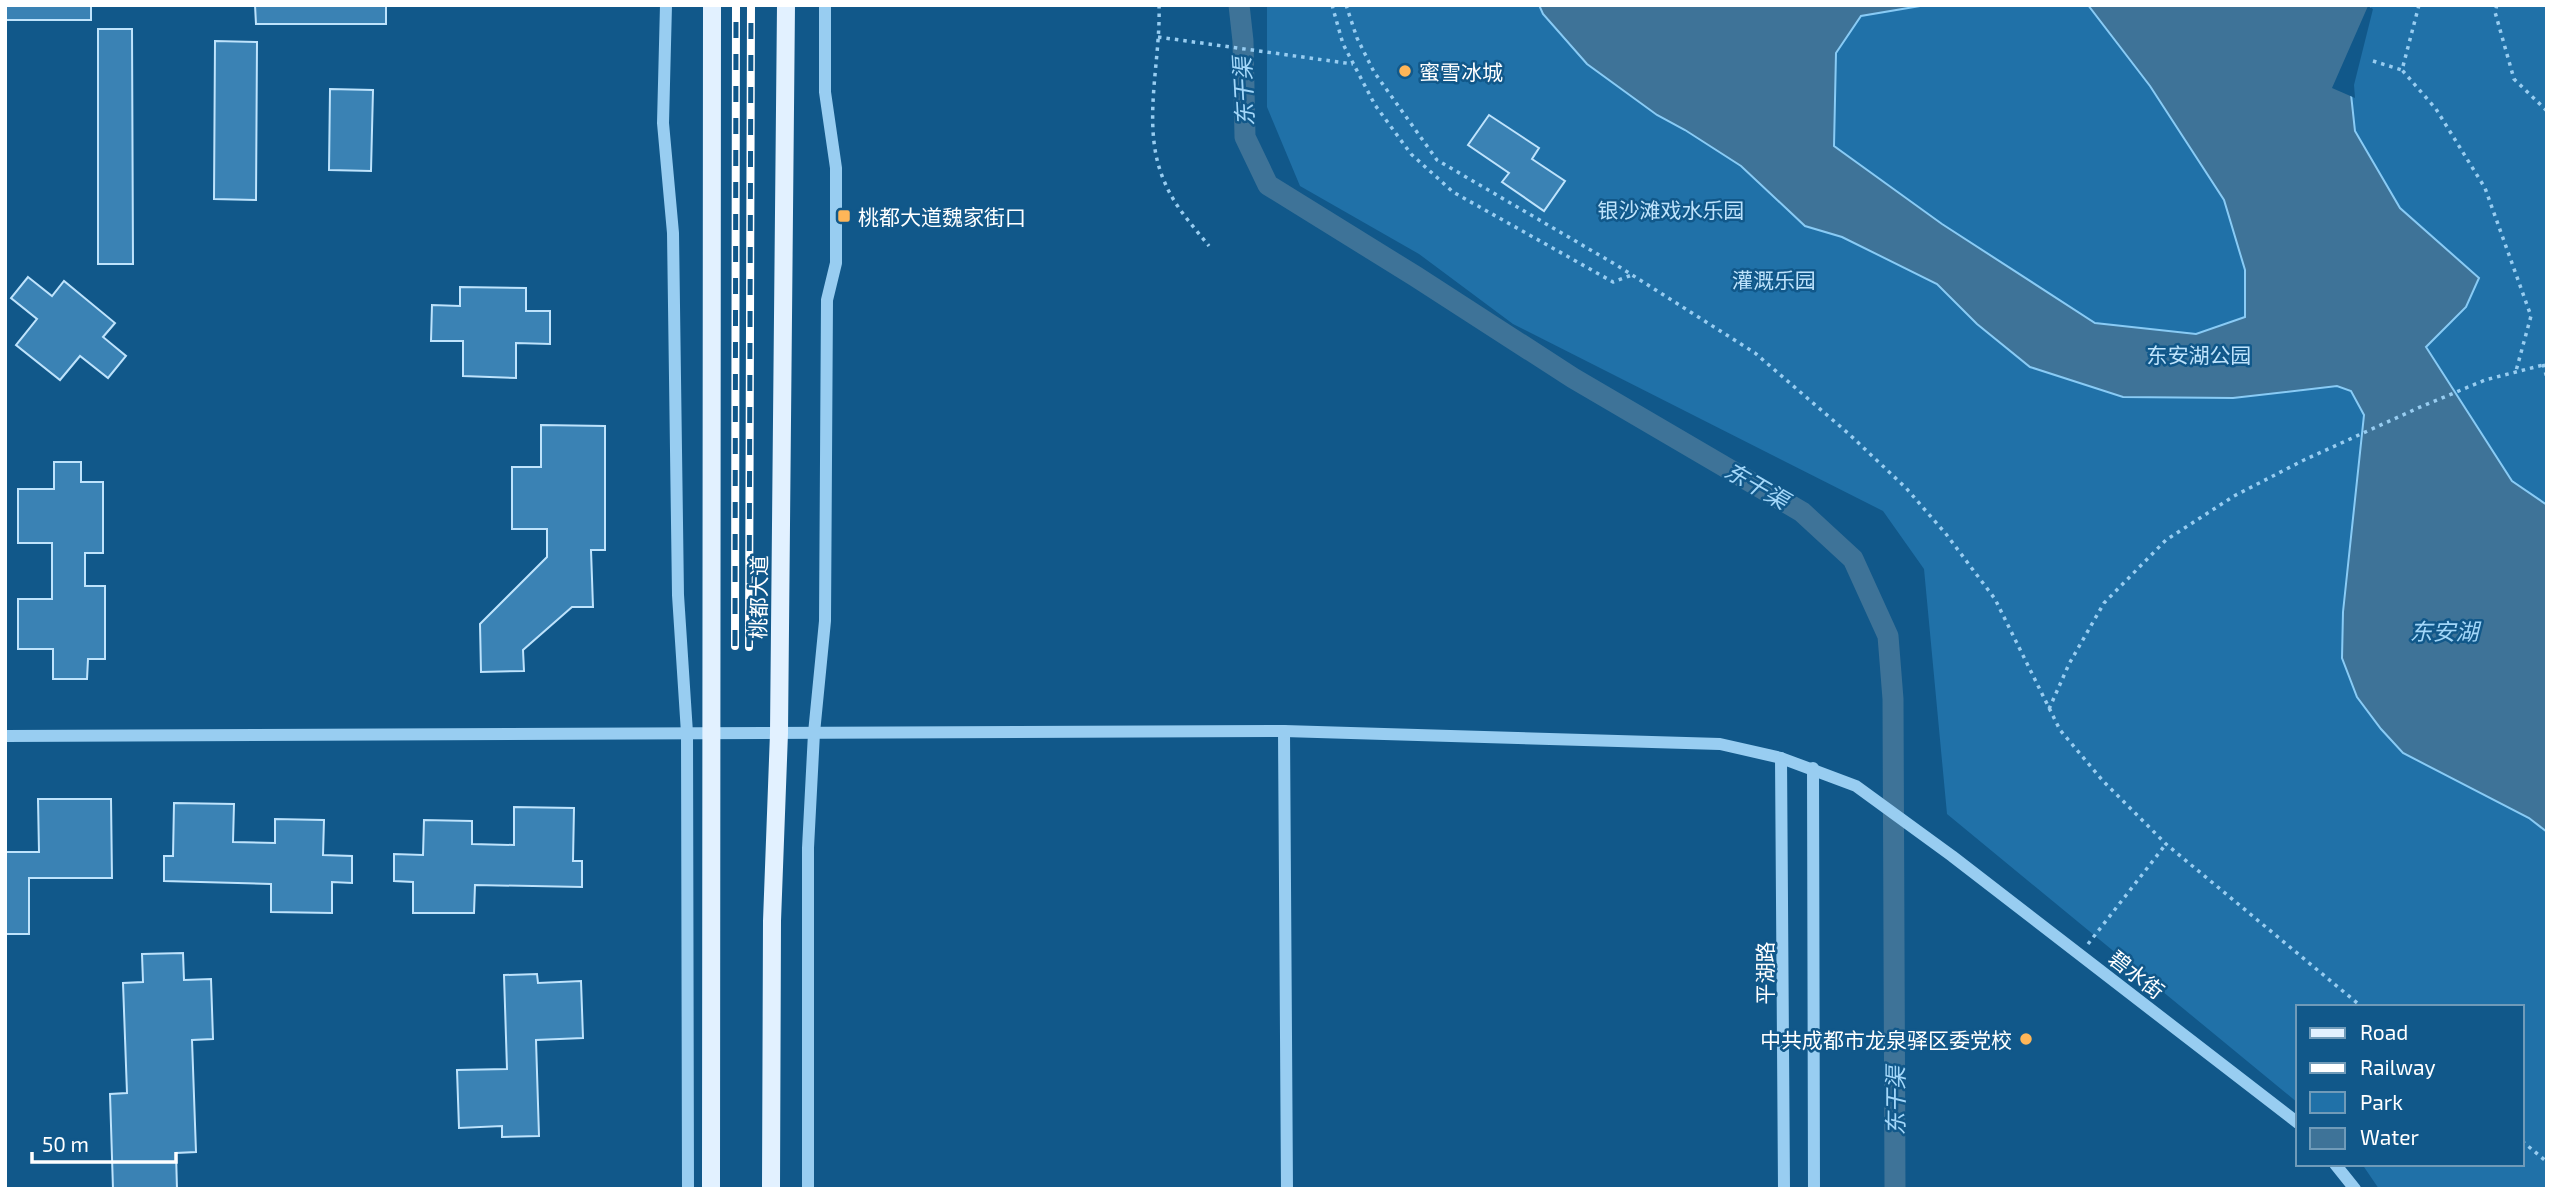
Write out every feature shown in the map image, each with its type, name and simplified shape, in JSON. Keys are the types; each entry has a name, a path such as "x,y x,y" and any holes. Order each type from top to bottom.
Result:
{"main road":[{"path":"711,1189 712,5"},
{"name":"桃都大道","path":"771,1189 772,921 779,733 786,5"}],"street":[{"path":"666,5 663,123 673,233 678,595 687,733 688,1189"},
{"path":"808,1189 808,848 814,733 825,621 827,300 836,263 836,168 825,92 825,5"},
{"path":"1284,731 1287,1189"},
{"name":"碧水街","path":"5,736 1284,731 1720,744 1781,758 1856,786 1952,856 2296,1121"},
{"name":"平湖路","path":"1781,758 1784,1189"},
{"path":"1813,768 1814,1189"},
{"path":"2337,1166 2355,1189"}],"path":[{"path":"1159,5 1153,109 1155,153 1165,184 1179,208 1209,246"},
{"path":"1332,5 1343,44 1375,105 1411,154 1453,192 1613,282 1632,275"},
{"path":"1346,5 1357,38 1374,72 1437,160 1632,275 1755,354 1849,434 1906,488 1946,534 1995,599 2060,730 2103,781 2166,844 2359,1005"},
{"path":"2402,70 2419,5"},
{"path":"2497,5 2495,12 2514,79 2547,111"},
{"path":"1158,37 1353,64"},
{"path":"2373,61 2402,70 2436,108 2485,188 2530,316 2516,371"},
{"path":"2049,709 2069,664 2104,603 2166,540 2234,496 2304,460 2485,380 2545,364 2547,378"},
{"path":"2080,954 2166,844"},
{"path":"2524,1143 2547,1162"}],"green space":[{"name":"东安湖公园","path":"1267,5 2547,5 2547,1189 2379,1189 2363,1166 2524,1166 2524,1005 2296,1005 2296,1101 1947,814 1924,569 1883,511 1513,324 1419,254 1300,186 1267,107"}],"water":[{"name":"东安湖","path":"1539,5 1926,5 1861,16 1836,53 1834,146 1942,224 2095,323 2196,334 2245,317 2245,270 2224,200 2150,86 2088,5 2370,5 2350,85 2355,131 2400,208 2479,278 2466,307 2426,347 2512,481 2547,505 2547,832 2529,818 2403,753 2357,697 2342,658 2343,612 2364,415 2351,391 2337,386 2233,398 2123,397 2030,367 1977,324 1937,284 1842,237 1805,226 1741,166 1657,115 1587,64 1543,14"}],"pier":[{"path":"2368,6 2373,9 2354,85 2355,98 2332,88"}],"building":[{"path":"5,5 91,5 91,20 5,20"},
{"path":"255,5 386,5 386,24 256,24"},
{"path":"98,29 132,29 133,264 98,264"},
{"path":"215,41 257,42 256,200 214,199"},
{"path":"330,89 373,90 371,171 329,170"},
{"path":"1489,115 1539,148 1532,159 1565,181 1544,211 1502,182 1509,173 1468,145"},
{"path":"28,277 52,296 64,281 115,323 103,337 126,356 108,378 80,356 60,380 16,345 37,319 11,298"},
{"path":"460,287 526,288 526,311 550,311 550,344 516,343 516,378 463,376 463,341 431,341 432,305 460,306"},
{"path":"541,425 605,426 605,550 591,550 593,607 572,607 523,650 524,671 481,672 480,624 547,557 547,529 512,529 512,467 541,467"},
{"path":"54,462 81,462 81,482 103,482 103,553 85,553 85,586 105,586 105,659 88,659 87,679 53,679 53,649 18,649 18,599 52,599 52,543 18,543 18,489 54,489"},
{"path":"38,799 111,799 112,878 29,878 29,934 5,934 5,852 39,852"},
{"path":"174,803 234,804 233,842 275,843 275,819 324,820 323,855 352,856 352,883 332,882 332,913 271,912 271,884 164,881 164,856 173,856"},
{"path":"514,807 574,808 573,861 582,861 582,887 475,885 474,913 413,913 413,882 394,881 394,854 423,855 424,820 472,821 472,844 514,845"},
{"path":"183,953 184,980 211,979 213,1039 192,1040 196,1152 176,1153 177,1189 113,1189 110,1094 127,1093 123,983 143,982 142,954"},
{"path":"537,974 538,983 581,981 583,1038 536,1040 539,1136 502,1137 502,1126 459,1128 457,1070 507,1069 504,975"}],"waterway":[{"name":"东干渠","path":"1239,5 1243,41 1245,137 1268,185 1573,378 1802,512 1853,559 1888,636 1893,699 1895,1189"}],"railway":[{"path":"735,646 736,5"},
{"path":"749,647 751,5"}],"place":[{"name":"蜜雪冰城","path":"1405,71"},
{"name":"桃都大道魏家街口","path":"844,216"},
{"name":"中共成都市龙泉驿区委党校","path":"2026,1039"}],"park label":[{"name":"银沙滩戏水乐园","path":"1671,209"},
{"name":"灌溉乐园","path":"1774,279"}]}
